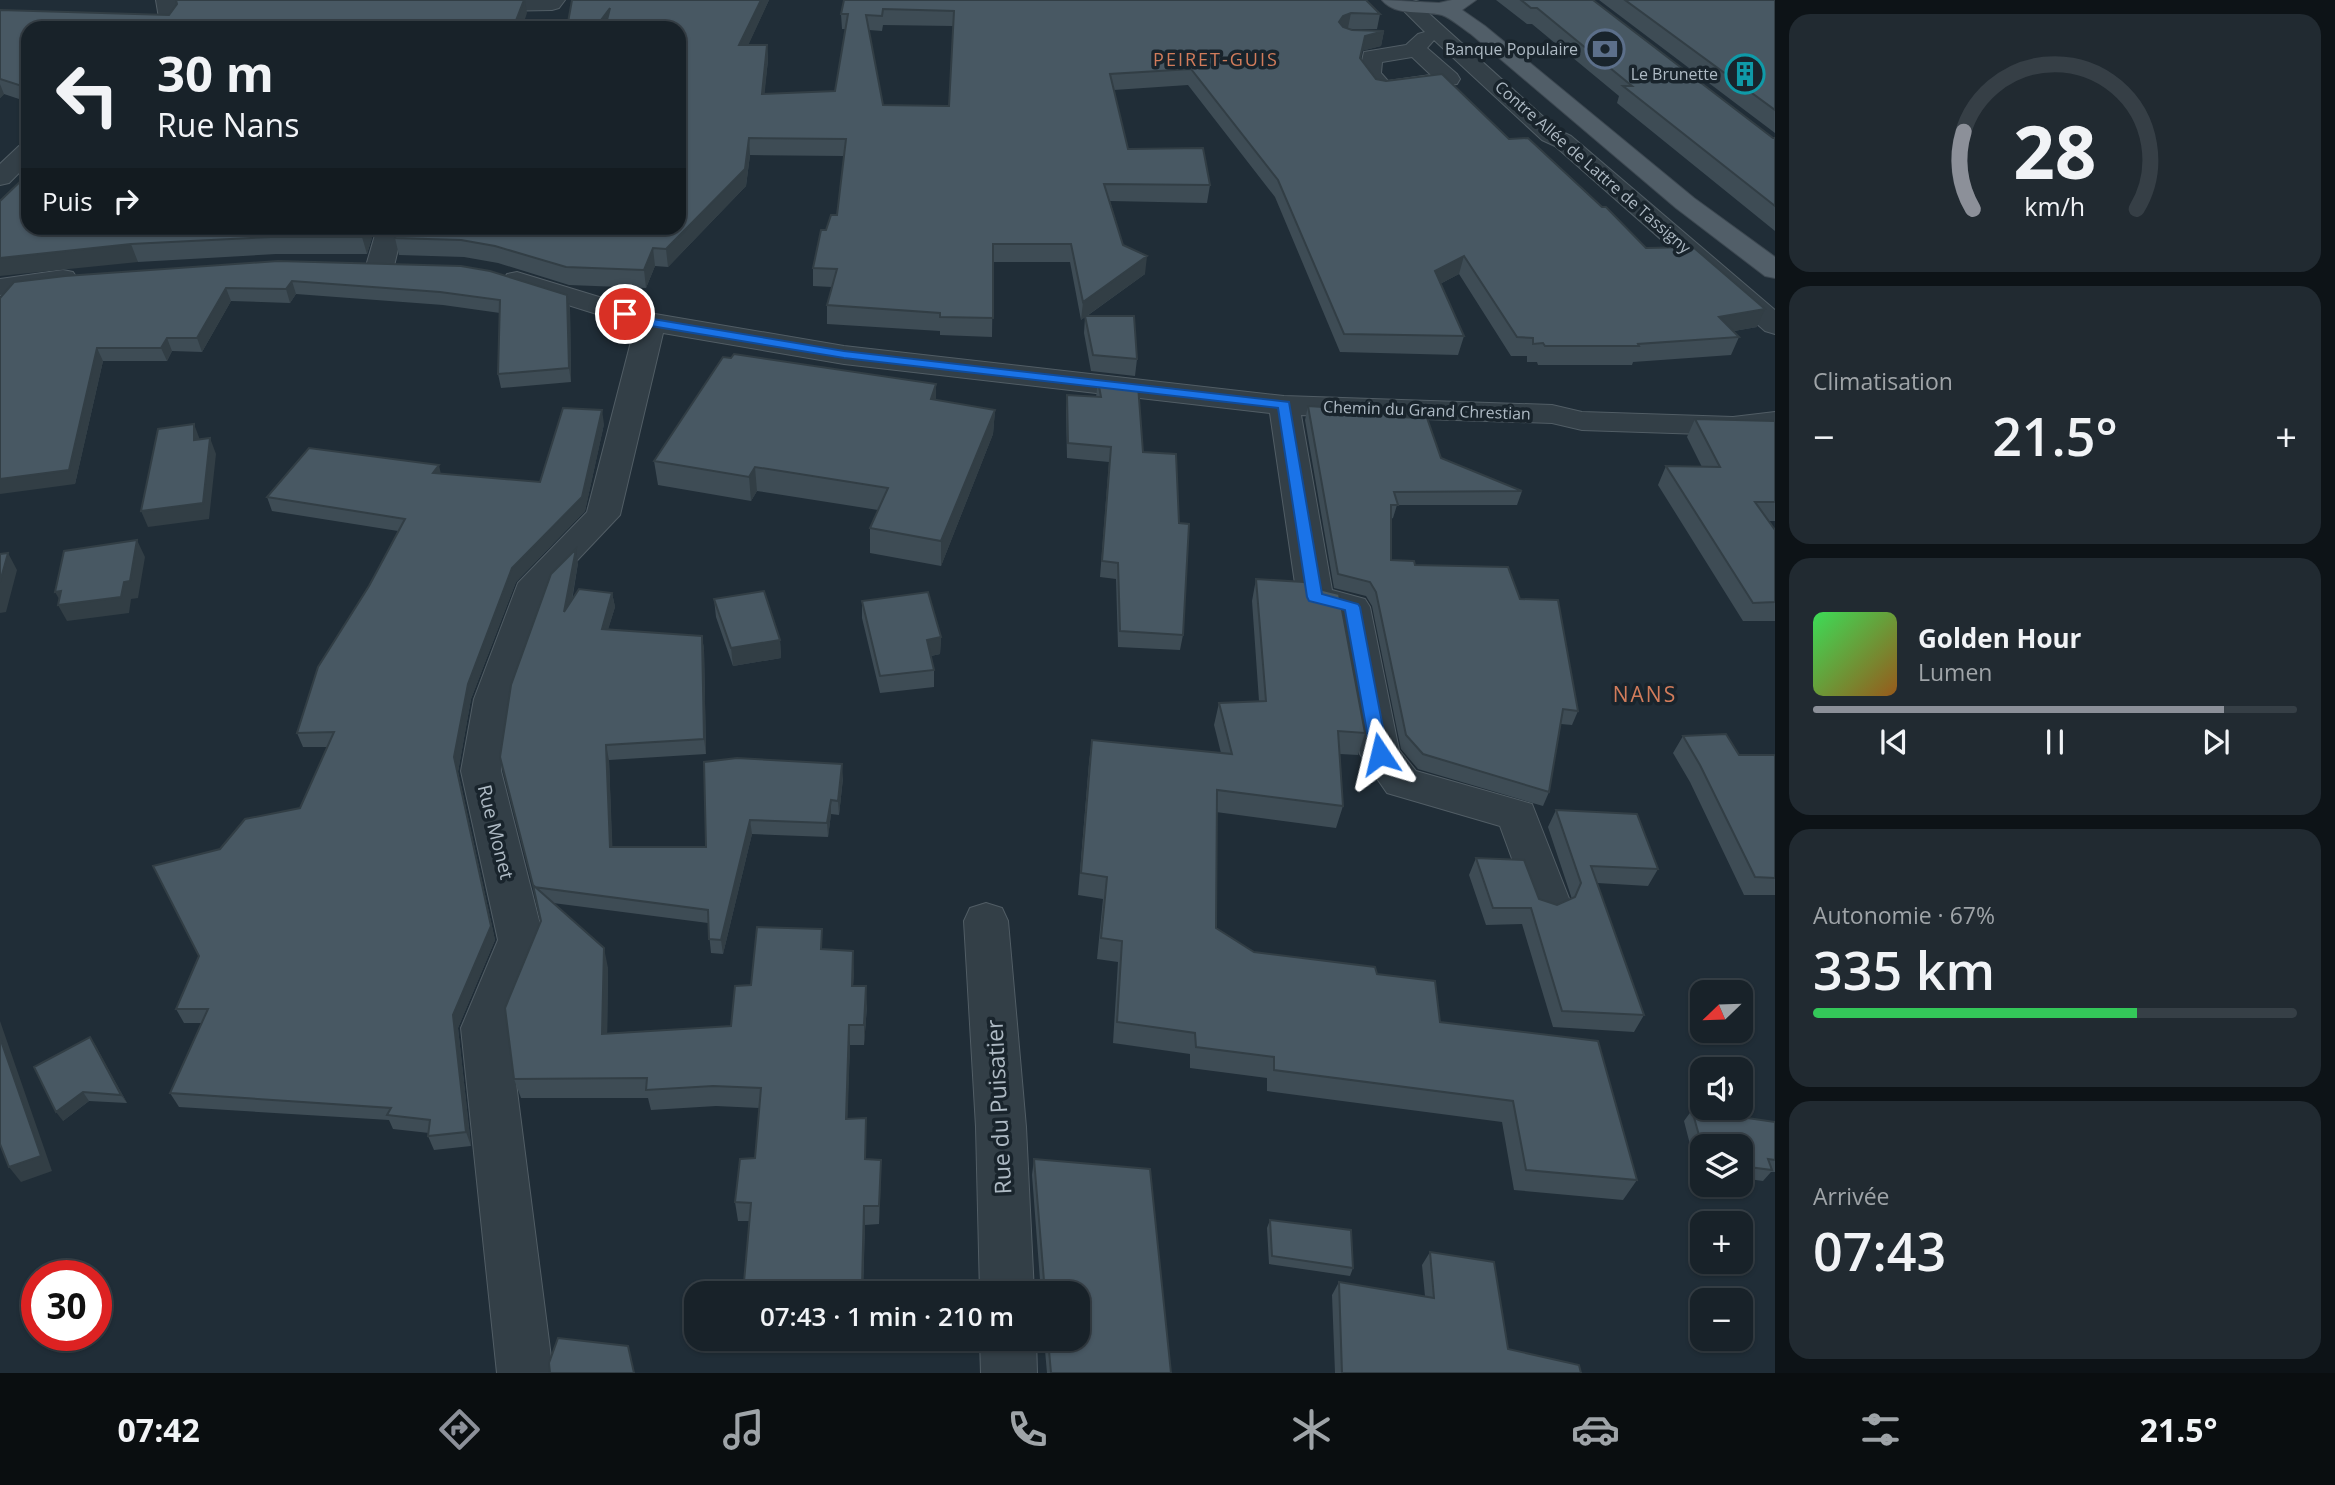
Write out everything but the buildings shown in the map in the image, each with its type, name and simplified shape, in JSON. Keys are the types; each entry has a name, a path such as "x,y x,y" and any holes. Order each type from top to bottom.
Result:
{"main road":[{"path":"1392,0 1416,7 1458,4 1472,6 1737,228 1775,253"},
{"path":"1458,4 1478,30 1685,203 1775,270"}],"street":[{"path":"166,0 168,21"},
{"path":"500,5 552,4 555,0"},
{"name":"Contre Allée de Lattre de Tassigny","path":"1416,7 1414,11 1428,50 1550,135 1563,141 1775,325"},
{"path":"1363,37 1428,50"},
{"path":"1370,70 1428,50"},
{"path":"380,266 388,235"},
{"name":"Chemin du Grand Chrestian","path":"487,272 651,322 844,355 1284,405 1552,414 1582,421 1733,426 1775,421"},
{"path":"1,287 83,276"},
{"name":"Rue Monet","path":"525,1373 485,1028 522,940 481,771 493,699 536,583 603,514 651,322"},
{"path":"1284,405 1315,597 1352,607 1380,754 1402,782 1517,815 1548,901"},
{"name":"Rue du Puisatier","path":"986,921 1000,1113 1007,1281"},
{"path":"1008,1351 1009,1373"}],"place":[{"name":"Banque Populaire","path":"1605,49"},
{"name":"Le Brunette","path":"1745,74"}],"district":[{"name":"PEIRET-GUIS","path":"1216,60"},
{"name":"NANS","path":"1645,695"}],"route":[{"path":"625,314 651,322 844,355 1284,405 1315,597 1352,607 1380,754"}]}
